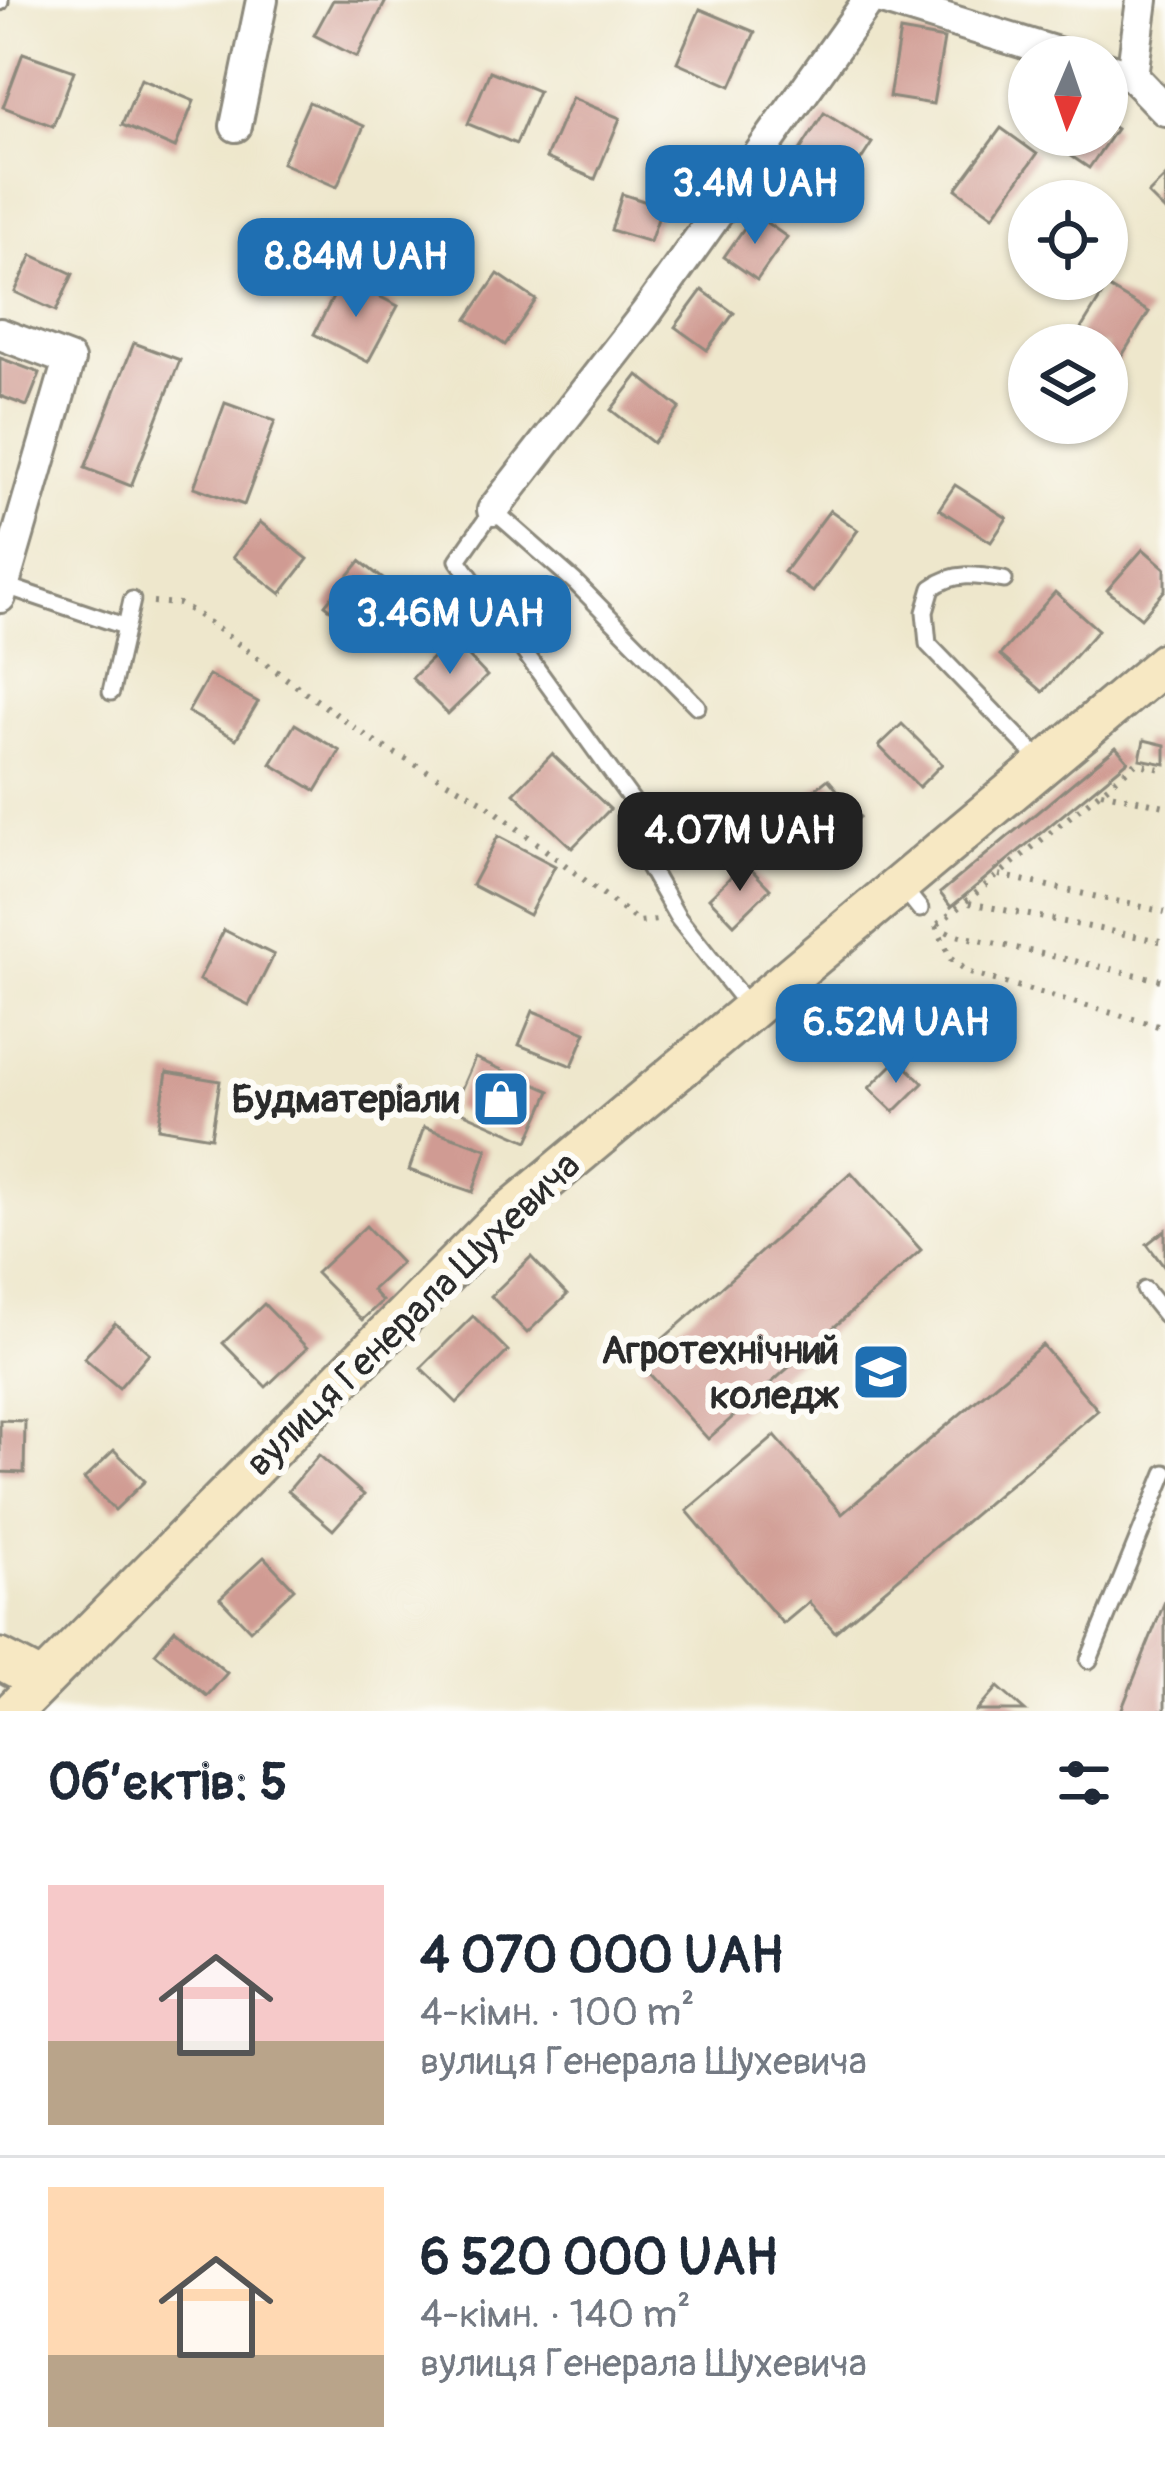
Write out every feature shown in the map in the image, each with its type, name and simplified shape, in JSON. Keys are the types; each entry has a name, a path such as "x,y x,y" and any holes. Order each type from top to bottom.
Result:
{"street":[{"path":"236,126 262,0"},
{"path":"493,510 647,312 869,0"},
{"path":"885,0 1008,38"},
{"path":"1128,46 1142,0"},
{"path":"1128,79 1165,110"},
{"path":"0,334 69,360 2,591"},
{"name":"вулиця Генерала Шухевича","path":"13,1711 496,1223 749,1008 909,895 1043,764 1165,663"},
{"path":"0,1659 42,1681"}],"lane":[{"path":"697,706 575,582 493,510 458,560 638,809 633,839 678,918 749,1008"},
{"path":"1004,580 946,577 932,588 924,629 928,644 1043,764"},
{"path":"2,591 124,626"},
{"path":"111,692 132,601"},
{"path":"1145,1290 1165,1315"},
{"path":"1089,1660 1165,1472"}],"path":[{"path":"132,601 179,604 194,612 376,743 482,801 639,922 678,918"},
{"path":"936,926 1136,763 1165,770"},
{"path":"1101,792 1165,806"},
{"path":"998,875 1165,912"},
{"path":"966,902 1165,942"},
{"path":"936,926 952,934 1165,982"},
{"path":"936,926 952,959 970,973 1165,1028"}],"building":[{"path":"333,0 386,1 357,57 314,35"},
{"path":"700,9 755,32 731,86 677,62"},
{"path":"900,31 944,39 933,104 889,97"},
{"path":"23,53 74,71 53,126 3,107"},
{"path":"490,71 538,91 516,144 468,124"},
{"path":"141,79 194,101 175,148 122,125"},
{"path":"572,98 620,118 595,179 546,158"},
{"path":"309,102 364,126 337,187 282,163"},
{"path":"824,113 872,143 842,189 795,158"},
{"path":"1001,128 1008,133 1008,156 1036,156 1019,180 1008,180 1008,195 993,216 956,189"},
{"path":"1071,156 1097,156 1089,168"},
{"path":"1165,177 1165,211 1148,194"},
{"path":"622,194 662,207 650,242 611,230"},
{"path":"754,214 787,237 757,280 724,257"},
{"path":"32,255 73,274 56,311 15,292"},
{"path":"498,274 536,300 505,345 467,319"},
{"path":"343,278 398,306 368,362 314,334"},
{"path":"702,290 734,313 707,350 675,327"},
{"path":"1099,300 1128,300 1149,312 1128,346 1128,324 1084,324"},
{"path":"134,343 180,360 131,486 85,468"},
{"path":"0,358 40,373 27,406 0,396"},
{"path":"638,375 680,408 653,443 611,410"},
{"path":"225,403 275,421 244,505 194,487"},
{"path":"955,485 1007,518 991,542 939,509"},
{"path":"830,510 858,530 813,592 784,572"},
{"path":"260,522 308,559 281,594 233,557"},
{"path":"1143,549 1165,568 1165,590 1141,618 1107,590"},
{"path":"360,561 406,597 371,641 325,605"},
{"path":"1055,592 1098,630 1043,692 1000,655"},
{"path":"452,639 487,676 448,714 412,678"},
{"path":"209,675 258,702 236,739 188,712"},
{"path":"295,724 340,751 316,791 271,764"},
{"path":"902,724 942,764 919,787 879,746"},
{"path":"1144,740 1165,745 1165,764 1140,759"},
{"path":"1116,747 1128,761 951,907 940,893"},
{"path":"552,754 610,809 572,848 514,793"},
{"path":"828,779 860,817 822,848 790,809"},
{"path":"498,836 555,866 529,915 472,885"},
{"path":"745,863 770,889 734,924 709,898"},
{"path":"224,930 274,955 249,1005 199,980"},
{"path":"835,1004 851,1024 817,1052 801,1033"},
{"path":"533,1011 586,1032 572,1066 519,1045"},
{"name":"Будматеріали","path":"475,1058 550,1091 528,1141 453,1108"},
{"path":"898,1059 923,1083 894,1112 869,1088"},
{"path":"167,1072 220,1081 211,1137 158,1128"},
{"path":"424,1127 487,1149 473,1192 409,1170"},
{"path":"851,1172 921,1250 708,1439 638,1361"},
{"path":"366,1226 401,1263 372,1290 382,1301 362,1320 316,1273"},
{"path":"1165,1230 1165,1268 1147,1244"},
{"path":"531,1257 567,1295 527,1333 491,1296"},
{"path":"264,1304 307,1348 266,1387 223,1343"},
{"path":"473,1316 508,1351 457,1403 421,1368"},
{"path":"115,1323 149,1353 119,1388 84,1358"},
{"path":"1042,1345 1098,1410 835,1632 809,1602 783,1624 687,1511 775,1436 842,1514"},
{"path":"0,1420 25,1421 24,1473 0,1472"},
{"path":"114,1450 145,1481 115,1510 84,1479"},
{"path":"319,1455 364,1495 333,1530 288,1491"},
{"path":"264,1557 294,1589 250,1630 220,1598"},
{"path":"1165,1601 1165,1711 1121,1711"},
{"path":"175,1629 227,1673 207,1696 155,1653"},
{"path":"998,1687 1025,1711 977,1711"}],"place":[{"name":"Будматеріали","path":"501,1099"},
{"name":"Агротехнічний коледж","path":"881,1372"}]}
